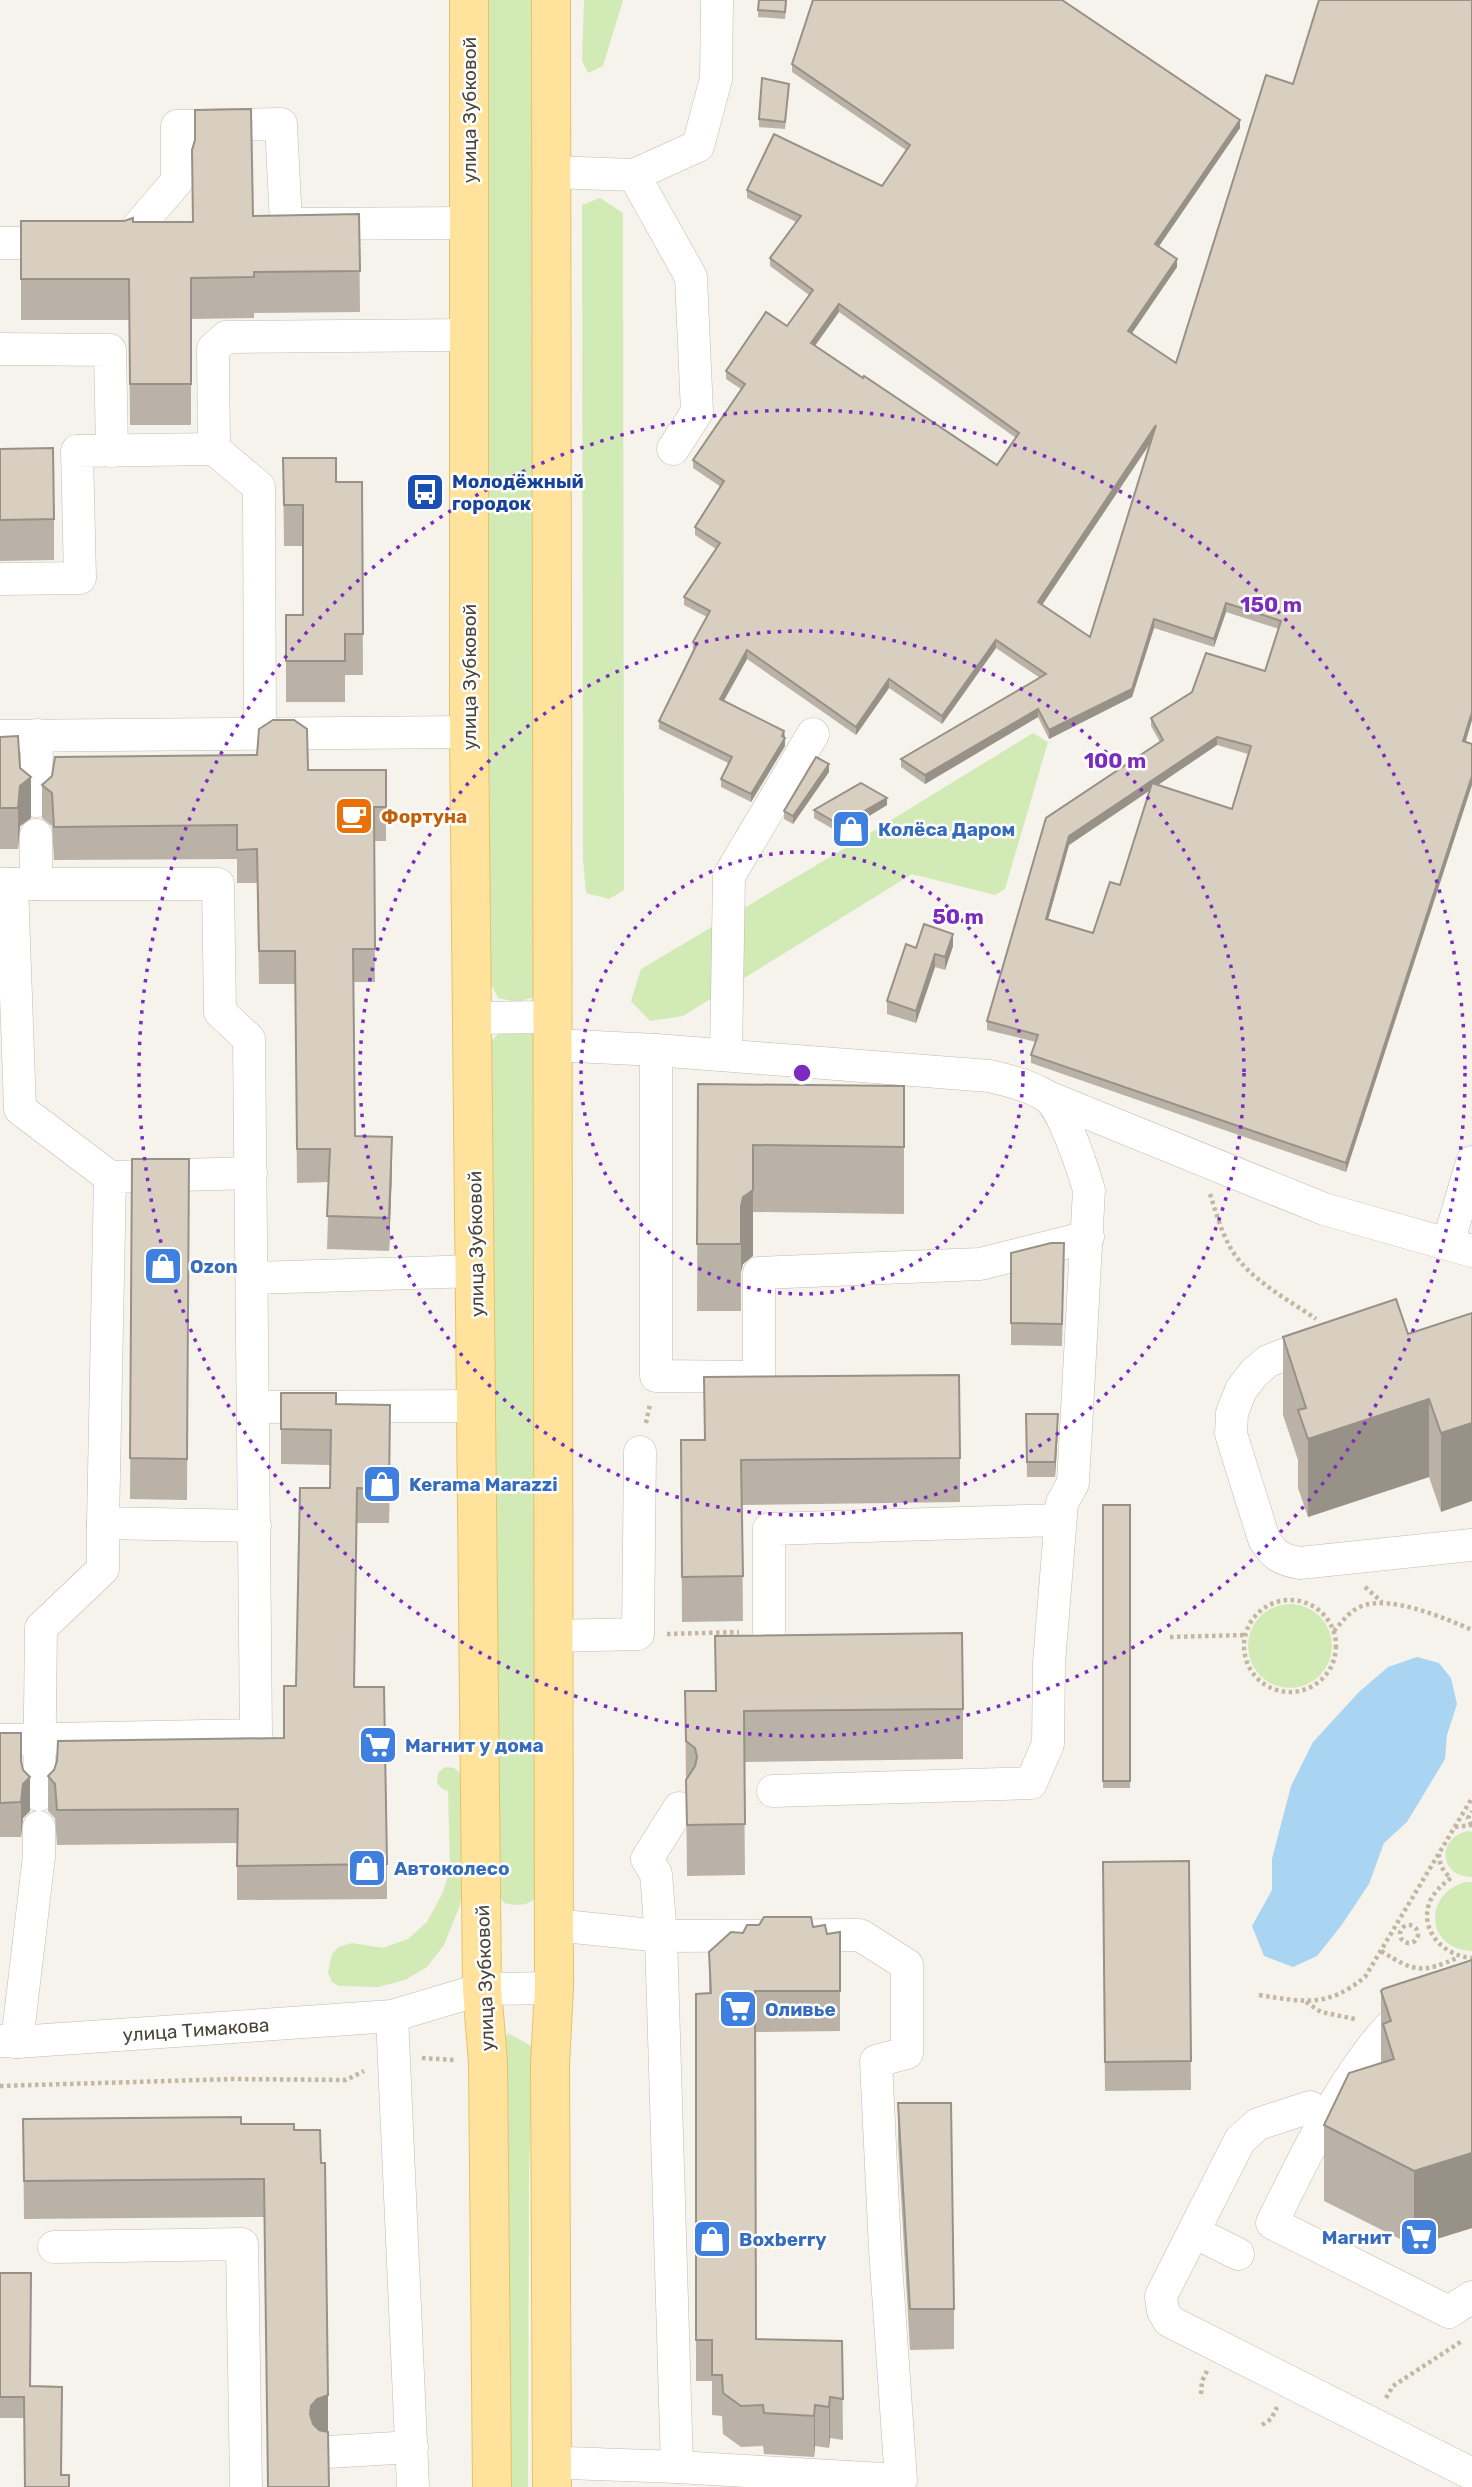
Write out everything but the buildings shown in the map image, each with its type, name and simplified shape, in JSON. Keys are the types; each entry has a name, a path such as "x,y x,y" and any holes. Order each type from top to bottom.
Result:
{"main road":[{"name":"улица Зубковой","path":"469,0 469,732 482,1989 488,2062 492,2487"},
{"path":"551,0 554,1988 550,2064 553,2473"}],"street":[{"path":"551,172 634,174 698,146 716,79 717,0"},
{"path":"0,243 124,243 177,181 177,126 281,124 286,224 468,223"},
{"path":"634,174 691,277 697,412 673,449"},
{"path":"214,449 214,349 226,337 468,335"},
{"path":"0,349 110,350 112,451"},
{"path":"0,579 79,578 77,452 214,449 259,487 260,733"},
{"path":"0,736 469,732"},
{"path":"726,1055 729,876 813,734"},
{"path":"36,801 37,735"},
{"path":"36,835 16,884 20,1109 110,1177 251,1173"},
{"path":"0,1741 256,1735 249,1039 220,1012 218,884 16,884"},
{"path":"473,1018 656,1050 989,1076 1012,1081 1324,1209 1460,1248 1469,1182"},
{"path":"656,1050 656,1376 759,1377 759,1273 981,1264 1088,1237"},
{"path":"774,1791 1031,1783 1048,1744 1049,1664 1060,1520 1062,1503 1073,1483 1089,1190 1074,1144 1048,1097"},
{"path":"39,1795 41,1628 103,1569 110,1177"},
{"path":"253,1278 476,1271"},
{"path":"1354,1345 1286,1354 1268,1361 1241,1390 1232,1413 1231,1434 1264,1539 1273,1553 1285,1560 1300,1563 1472,1545"},
{"path":"254,1408 477,1406"},
{"path":"554,1636 638,1634 640,1451"},
{"path":"769,1632 769,1529 1060,1520"},
{"path":"103,1523 255,1526"},
{"path":"677,2467 661,1936 656,1874 647,1859 678,1808"},
{"path":"8,2042 39,1856 39,1827"},
{"path":"553,2473 567,2463 901,2480 885,2249 876,2061 907,2053 907,1965 860,1935 661,1936 554,1925"},
{"name":"улица Тимакова","path":"8,2042 392,2016 482,1989 554,1988"},
{"path":"1472,1995 1430,2004 1401,2017 1381,2036 1342,2091 1308,2150 1272,2223 1449,2312 1472,2297"},
{"path":"392,2016 413,2487"},
{"path":"1310,2107 1258,2124 1240,2140 1161,2296 1163,2311 1169,2321 1472,2473"},
{"path":"1194,2232 1238,2255"},
{"path":"54,2247 242,2244 256,2455 246,2487"},
{"path":"328,2452 412,2447"}],"path":[{"path":"1210,1193 1222,1231 1236,1256 1260,1280 1354,1345"},
{"path":"640,1451 656,1376"},
{"path":"1275,1602 1304,1602 1317,1608 1327,1619 1334,1631 1335,1653 1327,1673 1311,1687 1290,1693 1269,1687 1253,1674 1243,1647 1245,1635 1252,1619 1262,1609 1275,1602"},
{"path":"1334,1631 1349,1614 1362,1606 1382,1603 1415,1609 1472,1630"},
{"path":"638,1634 769,1632"},
{"path":"1170,1637 1245,1635"},
{"path":"1306,2003 1330,1998 1349,1990 1365,1977 1472,1798"},
{"path":"1454,1827 1472,1825 1468,1818 1472,1811"},
{"path":"1439,1853 1439,1862 1445,1874 1451,1878 1430,1900 1427,1914 1429,1928 1441,1946 1460,1957 1472,1958"},
{"path":"1390,1935 1400,1936 1408,1943 1414,1942 1418,1932 1415,1927 1404,1926 1400,1930 1400,1936"},
{"path":"1418,1932 1429,1928"},
{"path":"1381,1951 1405,1965 1422,1970 1460,1957"},
{"path":"1259,1995 1306,2003 1321,2012 1338,2017 1394,2024"},
{"path":"0,2086 234,2079 346,2080 393,2056 488,2062"},
{"path":"1381,2408 1393,2386 1472,2335"}],"green space":[{"path":"482,0 538,0 535,997 517,1002 498,998 489,980"},
{"path":"584,0 623,0 603,66 588,73 582,61"},
{"path":"600,198 623,213 624,890 609,899 586,893 583,859 582,205"},
{"path":"1033,733 1048,742 1005,889 995,895 912,874 683,1016 650,1021 631,1001 641,969"},
{"path":"499,1033 532,1033 541,1044 542,1894 533,1901 520,1905 504,1903 496,1891 489,1044"},
{"path":"1290,1604 1313,1611 1325,1623 1332,1646 1325,1669 1313,1681 1290,1688 1267,1681 1255,1669 1248,1646 1255,1623 1267,1611"},
{"path":"445,1767 454,1768 460,1773 466,1870 460,1905 444,1945 427,1967 405,1980 378,1987 339,1986 332,1982 328,1973 332,1954 339,1947 352,1943 383,1948 408,1939 427,1922 443,1892 450,1869 448,1791 437,1783 438,1773"},
{"path":"1468,1831 1472,1832 1472,1877 1453,1871 1446,1857 1450,1841"},
{"path":"1465,1882 1472,1882 1472,1951 1457,1948 1445,1941 1438,1932 1435,1921 1441,1898"},
{"path":"508,2033 531,2046 533,2063 529,2170 528,2487 510,2487 508,2164 503,2042"}],"water":[{"path":"1417,1657 1439,1663 1451,1678 1457,1704 1447,1735 1445,1759 1407,1822 1384,1843 1369,1884 1317,1956 1293,1967 1264,1956 1252,1926 1272,1890 1272,1859 1291,1786 1313,1742 1359,1692 1388,1667"}],"place":[{"name":"Молодёжный городок","path":"425,492"},
{"name":"Фортуна","path":"354,816"},
{"name":"Колёса Даром","path":"851,829"},
{"name":"Ozon","path":"163,1266"},
{"name":"Kerama Marazzi","path":"382,1484"},
{"name":"Магнит у дома","path":"378,1745"},
{"name":"Автоколесо","path":"367,1868"},
{"name":"Оливье","path":"738,2009"},
{"name":"Магнит","path":"1419,2237"},
{"name":"Boxberry","path":"712,2239"}]}
